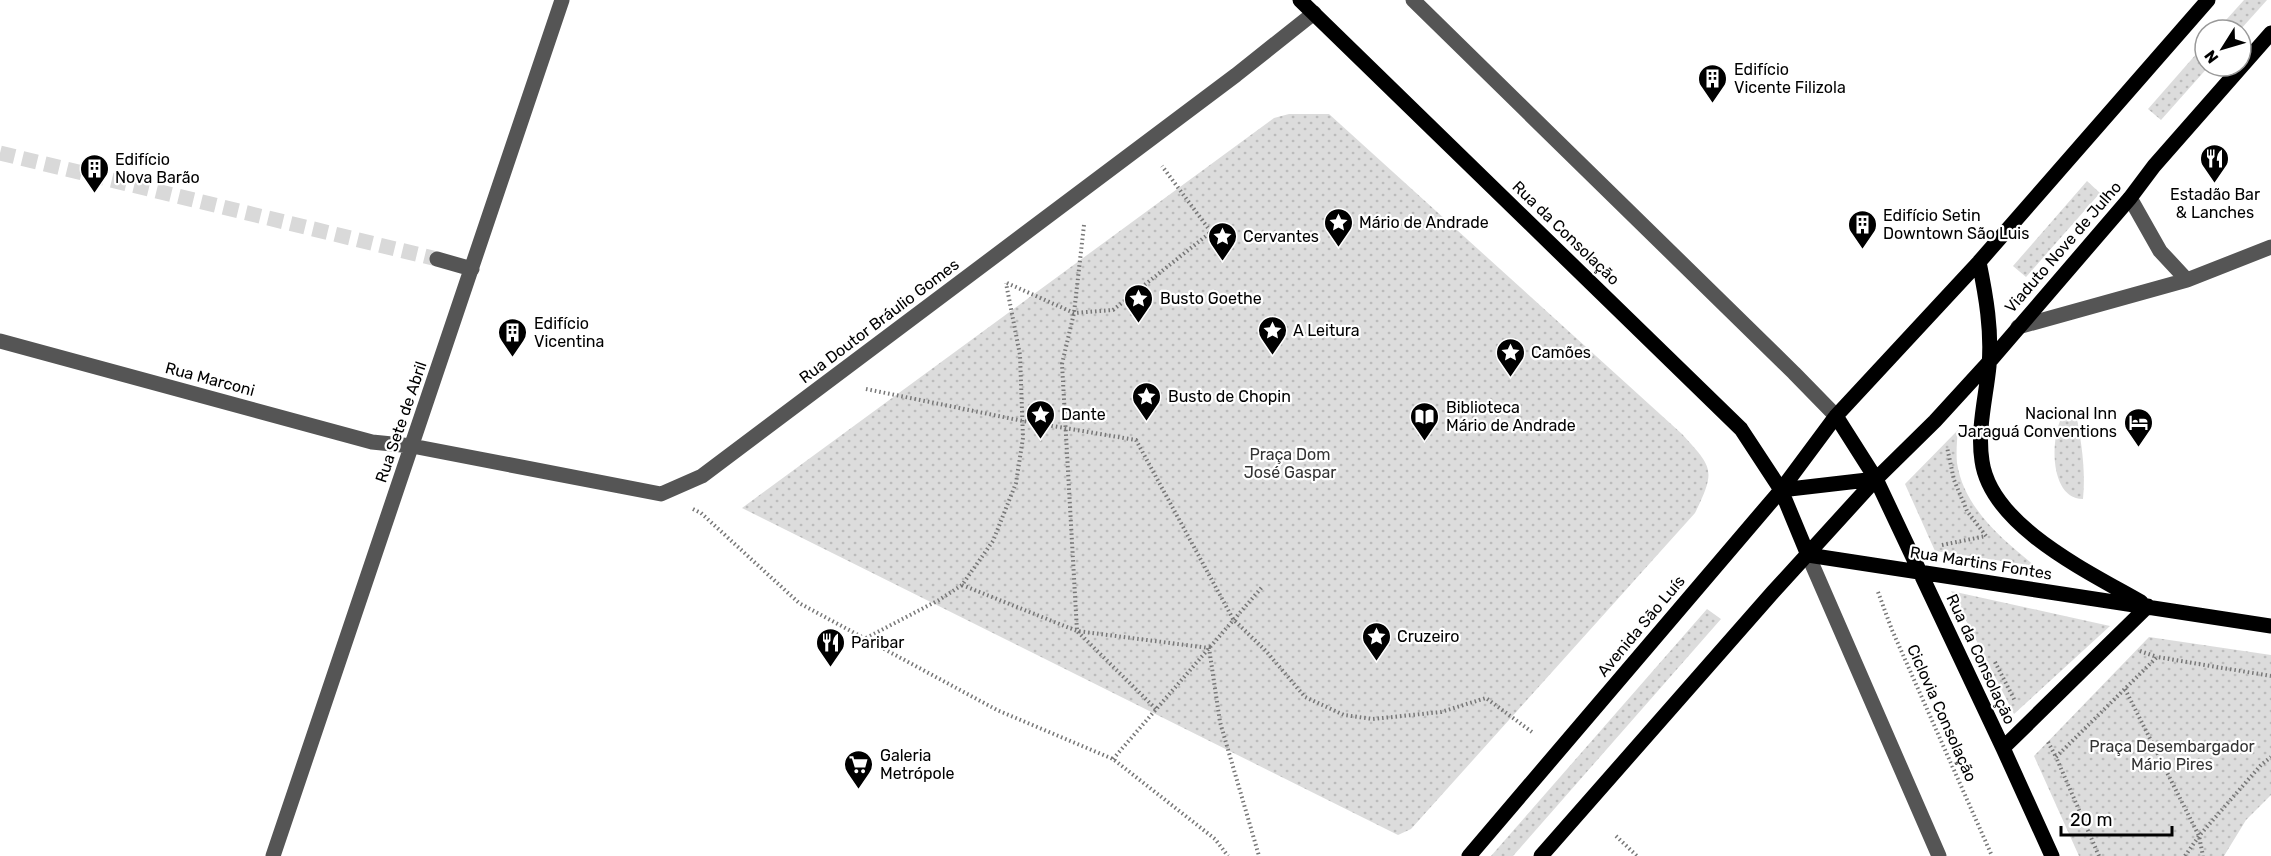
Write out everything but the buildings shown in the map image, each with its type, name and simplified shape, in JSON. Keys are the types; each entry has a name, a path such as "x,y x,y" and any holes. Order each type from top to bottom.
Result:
{"main road":[{"name":"Rua da Consolação","path":"1300,0 1741,429 1780,490 1808,555"},
{"path":"1836,416 1979,262 2206,3"},
{"name":"Viaduto Nove de Julho","path":"1876,479 1935,421 1989,362 2130,198 2154,166 2271,33"},
{"name":"Rua Martins Fontes","path":"1979,262 1986,295 1989,362 1981,430 1982,460 1986,479 1998,499 2037,539 2148,606"},
{"name":"Rua da Consolação","path":"1836,416 1876,479 2052,856"},
{"name":"Avenida São Luís","path":"1469,856 1780,490 1836,416"},
{"path":"1780,490 1876,479"},
{"path":"1541,856 1876,479"},
{"name":"Rua Martins Fontes","path":"1808,555 2271,626"},
{"path":"2003,748 2148,606"}],"street":[{"name":"Rua Sete de Abril","path":"273,856 562,0"},
{"name":"Rua da Consolação","path":"1413,0 1836,416"},
{"name":"Rua Doutor Bráulio Gomes","path":"661,494 702,476 1227,82 1314,13"},
{"path":"2130,198 2160,251 2187,280"},
{"path":"2018,327 2187,280 2271,247"},
{"path":"437,259 472,269"},
{"name":"Rua Marconi","path":"0,340 372,442 412,446"},
{"path":"412,446 661,494"},
{"name":"Rua da Consolação","path":"1808,555 1939,856"}],"path":[{"path":"865,638 939,600 962,585 993,541 1016,483 1023,438 1020,354 1006,283 1074,313 1113,310 1211,232 1162,166"},
{"path":"1084,225 1074,313 1062,364 1077,631 1156,709"},
{"path":"866,389 1023,422 1136,440 1233,619 1272,658 1305,697 1344,715 1373,719 1431,713 1486,698 1532,732"},
{"path":"1942,545 1986,536 1967,511 1954,480 1947,446"},
{"path":"661,494 701,513 800,603 997,710 1113,759 1215,839 1228,856"},
{"path":"962,585 1077,631 1209,648"},
{"path":"1113,759 1263,586"},
{"name":"Ciclovia Consolação","path":"1877,589 1892,630 1992,856"},
{"path":"1209,648 1220,722 1259,856"},
{"path":"2137,650 2157,657 2271,676"},
{"path":"1990,652 2017,704"},
{"path":"2056,758 2157,657"},
{"path":"2126,689 2199,836 2203,856"},
{"path":"2047,742 2100,856"},
{"path":"2185,856 2199,836 2260,765 2271,757"},
{"path":"1616,836 1637,856"}],"green space":[{"path":"2244,0 2267,0 2251,18 2228,18"},
{"path":"2193,58 2193,78 2198,78 2161,120 2148,109"},
{"name":"Praça Dom José Gaspar","path":"1289,114 1329,114 1682,434 1700,455 1708,470 1706,487 1695,513 1411,829 1398,835 742,508 1274,118"},
{"path":"2087,181 2100,193 2026,277 2013,266"},
{"path":"2075,409 2084,476 2083,499 2072,496 2063,488 2055,462 2060,420 2066,410"},
{"path":"1958,430 1957,463 1968,494 1986,521 2035,566 1935,551 1905,484"},
{"path":"1951,591 2110,626 2014,714"},
{"path":"1707,609 1721,619 1513,856 1491,856"},
{"name":"Praça Desembargador Mário Pires","path":"2149,637 2271,655 2271,795 2246,820 2224,856 2079,856 2034,756"}],"tunnel":[{"path":"0,153 437,259"}],"place":[{"name":"Edifício Vicente Filizola","path":"1713,104"},
{"name":"Estadão Bar & Lanches","path":"2215,184"},
{"name":"Edifício Nova Barão","path":"94,194"},
{"name":"Mário de Andrade","path":"1338,248"},
{"name":"Edifício Setin Downtown São Luis","path":"1862,250"},
{"name":"Cervantes","path":"1222,262"},
{"name":"Busto Goethe","path":"1139,324"},
{"name":"A Leitura","path":"1272,356"},
{"name":"Edifício Vicentina","path":"513,358"},
{"name":"Camões","path":"1510,378"},
{"name":"Busto de Chopin","path":"1147,422"},
{"name":"Dante","path":"1040,440"},
{"name":"Biblioteca Mário de Andrade","path":"1425,442"},
{"name":"Nacional Inn Jaraguá Conventions","path":"2138,448"},
{"name":"Cruzeiro","path":"1376,662"},
{"name":"Paribar","path":"830,668"},
{"name":"Galeria Metrópole","path":"859,790"}]}
